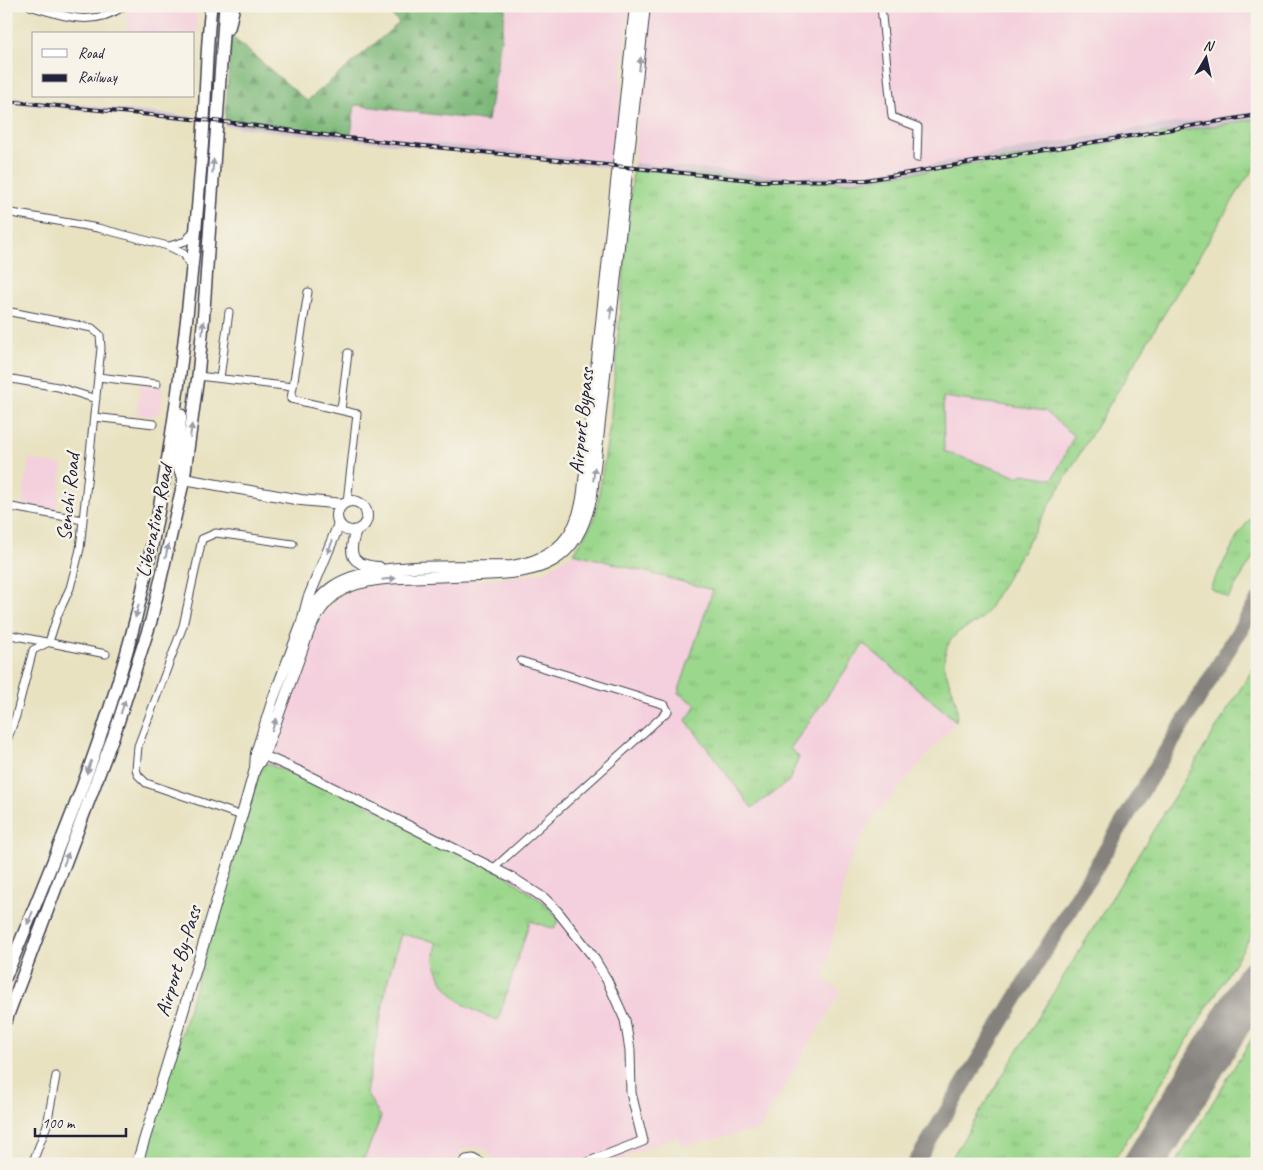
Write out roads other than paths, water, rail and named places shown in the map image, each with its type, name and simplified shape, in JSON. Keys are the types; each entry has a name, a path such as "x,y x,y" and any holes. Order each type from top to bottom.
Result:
{"highway":[{"path":"205,6 208,30"},
{"name":"Liberation Road","path":"6,976 88,770 126,657 146,574 176,391 191,268 203,137 208,30 211,6"},
{"name":"Liberation Road","path":"6,1020 119,720 151,620 184,479 198,376 225,6"},
{"path":"222,54 234,6"},
{"path":"176,391 179,396 181,420 176,466 184,479"}],"main road":[{"name":"Airport Bypass","path":"305,628 315,603 333,586 363,574 387,568 494,567 528,563 549,554 566,539 573,529 581,506 583,491 635,6"},
{"name":"Airport Bypass","path":"305,628 328,601 336,594 354,585 391,579 525,572 545,566 574,543 592,495 645,6"},
{"path":"184,479 300,500 360,504 365,509 366,522 356,531 351,548 356,560 366,566 387,568"},
{"path":"300,500 338,520 346,530 356,531"},
{"path":"338,520 345,503"},
{"name":"Airport By-Pass","path":"137,1164 255,769 305,628 308,599 338,520"}],"street":[{"path":"30,6 80,20 93,19 124,6"},
{"path":"881,6 892,117 918,127 917,158"},
{"path":"6,212 98,228 168,246 184,254 191,268"},
{"path":"168,246 186,241 194,230"},
{"path":"308,292 291,401 357,414 345,503"},
{"name":"Senchi Road","path":"6,312 95,330 101,339 80,549 74,577 58,614 49,642"},
{"path":"220,378 229,312"},
{"path":"341,410 348,353"},
{"path":"198,376 293,387"},
{"path":"98,377 157,384"},
{"path":"6,378 58,386 96,399"},
{"path":"94,417 154,424"},
{"path":"6,506 84,520"},
{"path":"242,816 146,783 138,775 136,769 138,746 183,626 202,538 216,533 293,544"},
{"path":"6,634 106,654"},
{"path":"6,743 16,716 33,650 49,642"},
{"path":"494,868 668,711 665,705 522,661"},
{"path":"260,754 494,868 544,898 580,940 607,980 625,1020 630,1050 631,1093 643,1141 584,1164"},
{"path":"32,1164 47,1125 56,1076"},
{"path":"461,1164 466,1159 473,1158 484,1164"}],"railway":[{"path":"6,101 234,123 347,138 760,181 866,180 1257,115"}]}
